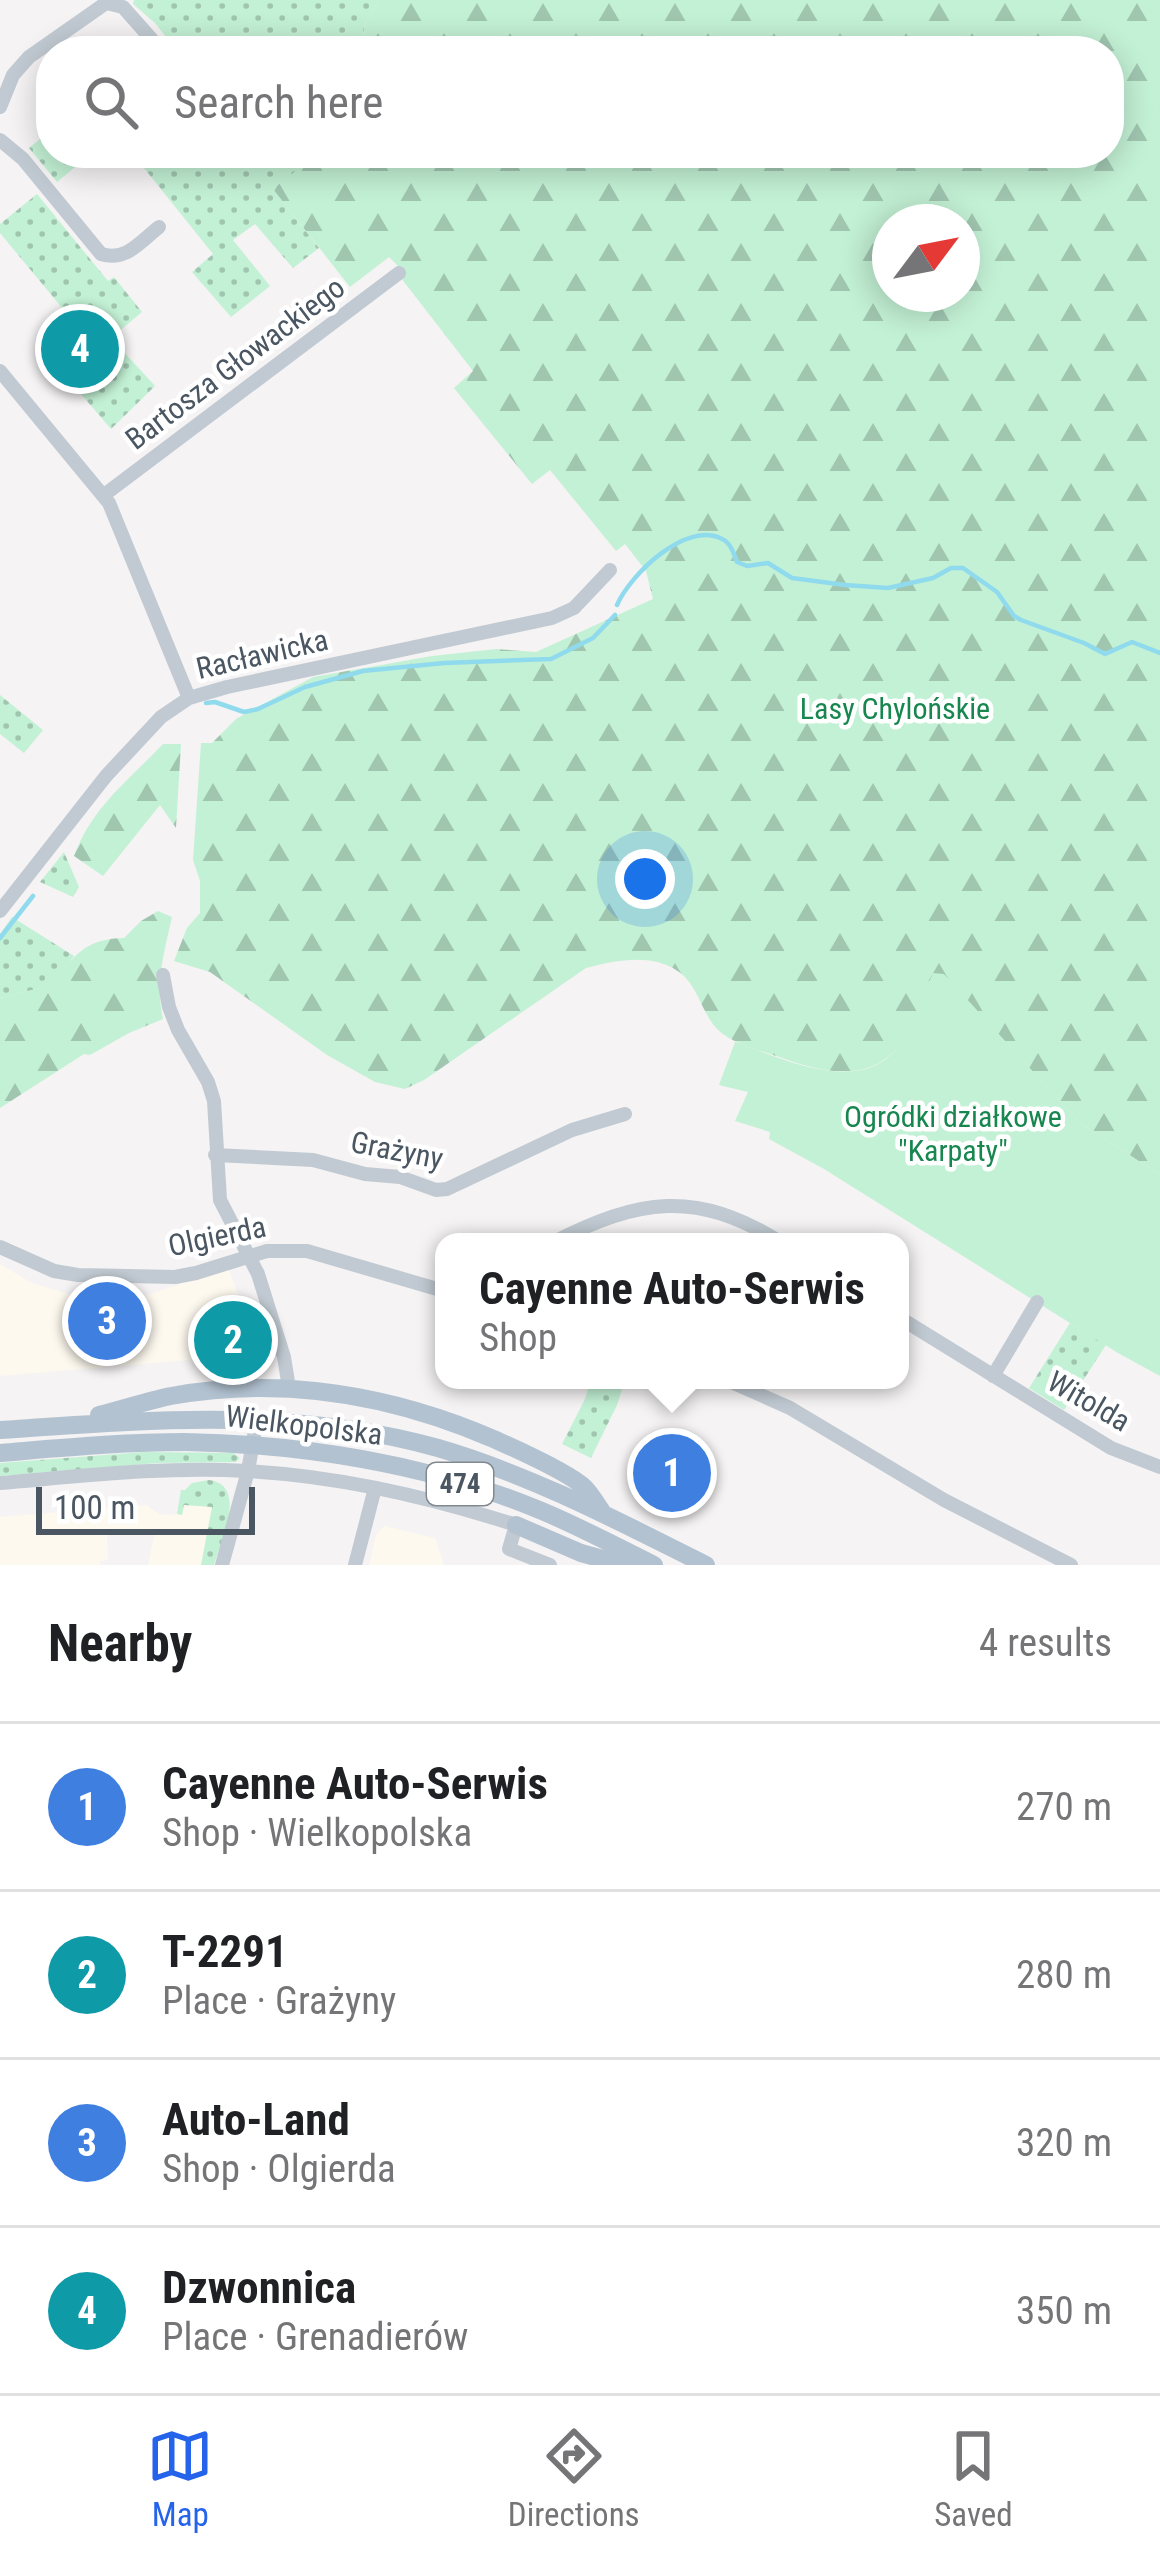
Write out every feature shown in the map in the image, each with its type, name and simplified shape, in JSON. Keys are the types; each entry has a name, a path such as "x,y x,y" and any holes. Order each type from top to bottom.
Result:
{"main road":[{"path":"57,1426 167,1397 219,1390 289,1388 338,1394 442,1417 516,1449 584,1486 604,1514"},
{"name":"Wielkopolska","path":"0,1430 176,1419 337,1427 432,1446 488,1465 604,1514 706,1565"},
{"name":"Wielkopolska","path":"0,1453 184,1442 254,1446 383,1464 536,1508 654,1565"},
{"path":"516,1525 623,1565"}],"street":[{"path":"57,36 99,5 114,2 150,36"},
{"path":"0,106 13,76 36,52"},
{"path":"0,140 22,159 100,254 125,256 159,226"},
{"name":"Bartosza Głowackiego","path":"104,495 399,273"},
{"path":"0,371 112,508 189,698"},
{"name":"Racławicka","path":"0,911 134,744 160,717 189,698 552,618 574,608 610,570"},
{"path":"163,975 178,1030 214,1101 220,1200 249,1257 286,1361 289,1388"},
{"name":"Grażyny","path":"215,1155 313,1160 447,1189 572,1130 625,1114"},
{"path":"574,1233 615,1214 684,1206 722,1213 764,1233"},
{"name":"Olgierda","path":"0,1247 54,1271 175,1277 275,1250 307,1251 435,1288"},
{"path":"994,1376 1037,1302"},
{"name":"Witolda","path":"909,1324 1111,1448 1160,1467"},
{"path":"747,1389 790,1408 944,1500 1071,1565"},
{"path":"222,1565 257,1420"},
{"name":"Wielkopolska","path":"0,1483 155,1470 248,1471 375,1488 516,1525"},
{"path":"355,1565 375,1488"},
{"path":"516,1525 509,1549 550,1565"}],"shaded area":[{"path":"0,1264 32,1283 78,1297 144,1296 228,1268 250,1326 225,1329 226,1357 0,1376"},
{"path":"673,1436 700,1450 677,1499 648,1486"},
{"path":"147,1505 160,1515 181,1514 183,1505 213,1507 201,1565 148,1565 155,1531 107,1535 108,1560 100,1565 0,1565 0,1517"},
{"path":"384,1526 435,1538 444,1565 369,1565 376,1535"}],"green space":[{"path":"134,0 379,0 363,36 165,36"},
{"name":"Lasy Chylońskie","path":"379,0 1160,0 1160,1175 1079,1122 943,974 933,974 897,1048 872,1066 844,1072 799,1064 725,1036 712,1023 689,982 666,965 632,960 597,965 405,1089 375,1082 327,1055 210,972 174,961 187,928 200,913 200,881 193,860 201,743 212,743 236,719 313,677 432,656 496,649 536,652 653,599 646,571 625,544 616,551 550,470 532,484 454,388 473,371 401,278 406,274 389,257 350,287 273,189 299,168 1124,168 1124,36 363,36"},
{"path":"45,168 74,168 57,182"},
{"path":"144,168 300,168 274,190 319,248 293,268 255,224 233,240 270,286 231,317 192,272 213,254"},
{"path":"37,194 108,281 114,277 142,312 111,338 155,386 111,429 68,379 97,350 0,233 0,224"},
{"path":"0,695 43,730 24,753 0,734"},
{"path":"163,744 181,744 176,828 160,805 103,876 74,856 82,838 112,795"},
{"path":"64,852 79,887 73,897 40,882"},
{"path":"158,911 172,917 160,980 163,1019 84,1054 0,1108 0,998 52,985 82,951 124,938"},
{"path":"12,917 74,956 53,985 0,998 0,934"},
{"name":"Ogródki działkowe \"Karpaty\"","path":"933,973 944,974 1079,1122 1160,1175 1160,1376 769,1139 770,1132 735,1121 748,1092 719,1085 735,1042 822,1070 866,1069 885,1059 901,1042"},
{"path":"1070,1323 1106,1345 1064,1410 1029,1388"},
{"path":"588,1389 622,1389 591,1458 562,1444"},
{"path":"145,1452 233,1453 240,1458 236,1462 158,1463 0,1476 0,1463"},
{"path":"209,1480 227,1492 229,1515 214,1565 201,1565 212,1507 184,1505 182,1515 177,1514 181,1490"}],"waterway":[{"path":"617,605 634,579 661,554 692,537 708,535 725,541 737,562 747,566 768,563 792,578 845,585 888,588 963,568 997,592 1021,620 1105,654 1132,642 1160,653"},
{"path":"206,703 244,712 305,687 363,671 551,659 593,638 615,615"},
{"path":"0,938 33,896"}],"place":[{"name":"Dzwonnica","path":"80,349"},
{"name":"Auto-Land","path":"107,1321"},
{"name":"T-2291","path":"233,1340"},
{"name":"Cayenne Auto-Serwis","path":"672,1473"}]}
